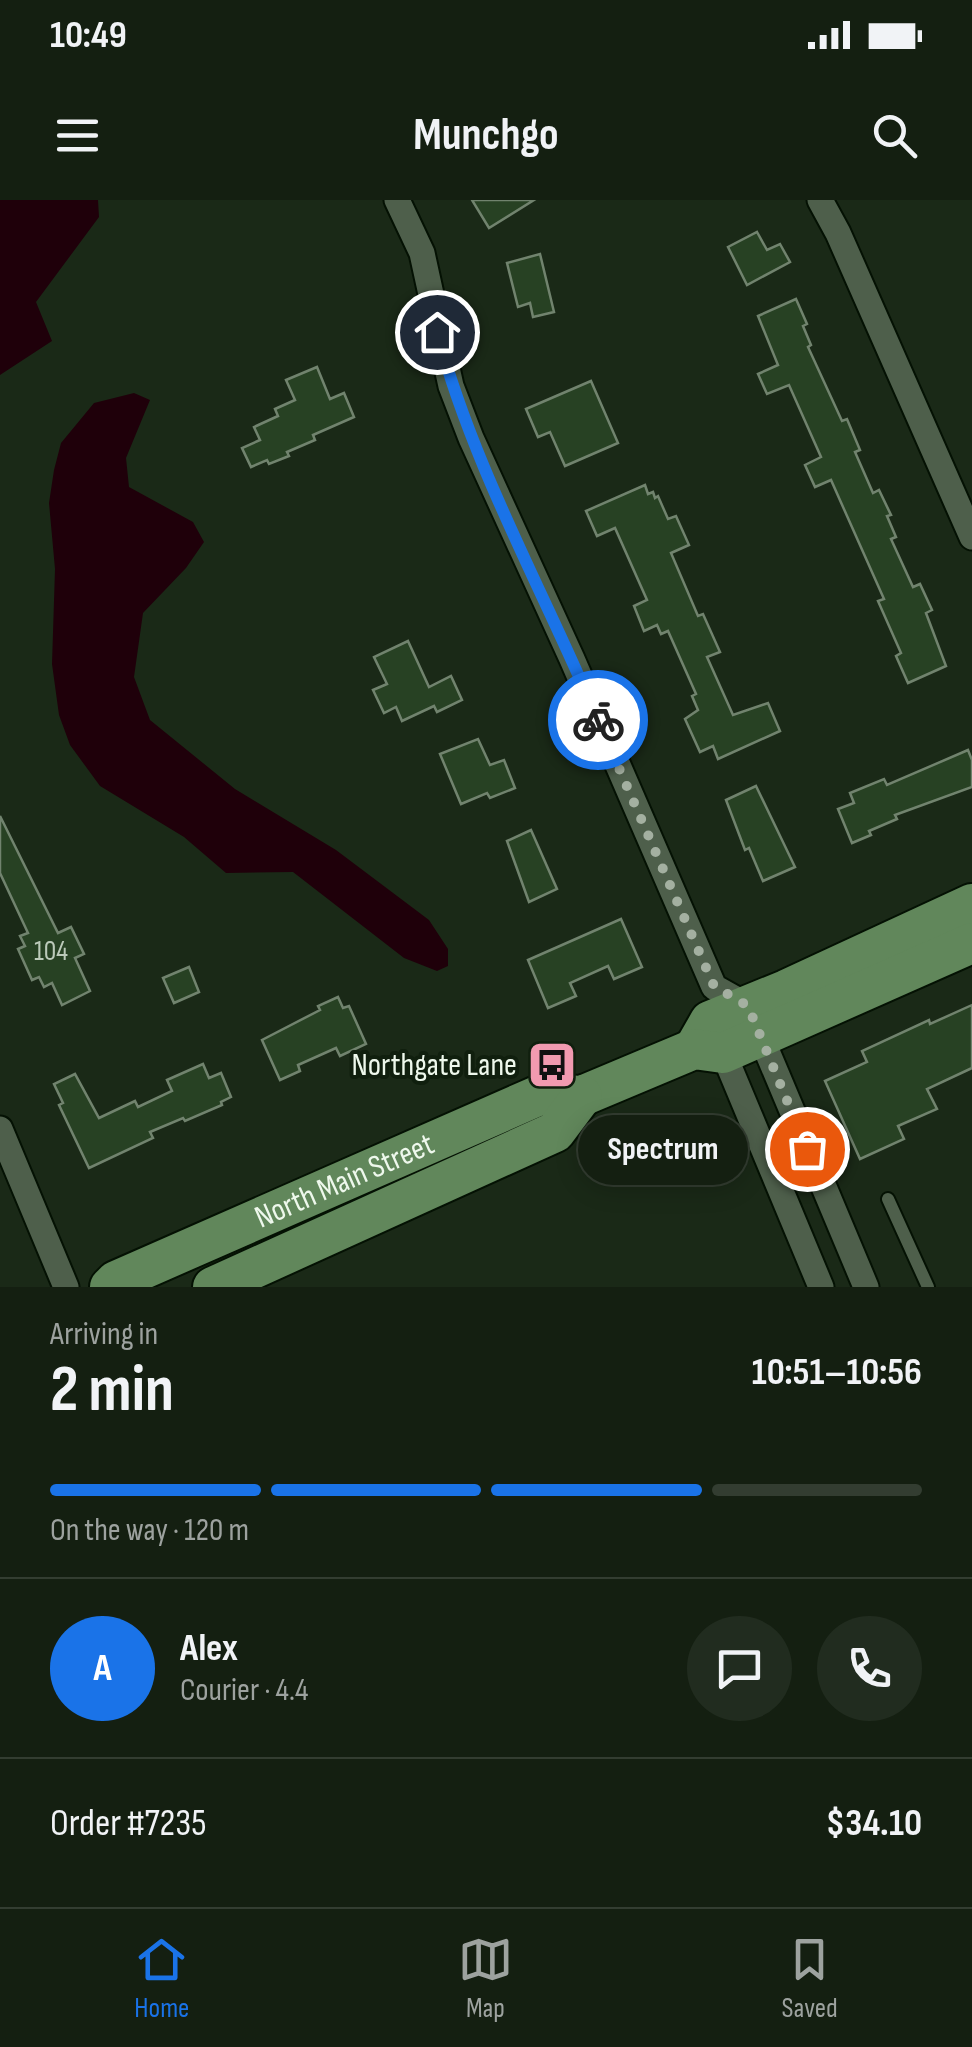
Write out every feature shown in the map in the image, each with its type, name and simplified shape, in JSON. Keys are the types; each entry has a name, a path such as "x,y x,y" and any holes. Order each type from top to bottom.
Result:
{"main road":[{"name":"North Main Street","path":"212,1287 555,1132 582,1096 972,904"},
{"name":"North Main Street","path":"726,1026 972,943"},
{"name":"North Main Street","path":"110,1287 116,1281 542,1094 582,1096"}],"street":[{"path":"397,200 422,253 446,368 471,438 714,986 821,1287"},
{"path":"820,200 972,537"},
{"path":"838,233 847,200"},
{"path":"726,1026 866,1287"},
{"path":"0,1129 66,1287"}],"lane":[{"path":"888,1199 928,1287"}],"shaded area":[{"path":"0,200 98,200 99,217 36,302 52,341 0,375"},
{"path":"134,393 150,400 126,458 129,487 193,522 204,542 186,568 143,613 134,677 150,720 235,789 336,850 429,920 448,949 448,966 437,971 404,958 293,872 226,873 184,837 100,786 70,745 59,715 52,664 55,569 49,503 54,470 61,443 94,403"}],"building":[{"path":"472,200 534,200 489,228"},
{"path":"757,232 767,250 780,244 790,262 747,285 728,247"},
{"path":"540,254 554,312 533,317 530,303 518,307 507,263"},
{"path":"796,299 807,324 803,326 811,345 808,347 842,421 847,419 860,450 855,452 873,493 879,490 891,515 887,516 896,537 891,539 913,587 920,584 932,610 926,613 946,666 908,683 896,656 901,653 878,601 884,599 831,480 815,487 805,465 821,457 789,385 767,394 758,374 778,365 758,316"},
{"path":"317,367 330,399 344,393 354,417 313,435 315,440 287,452 289,456 251,467 242,448 260,440 254,427 278,416 275,409 295,400 286,380"},
{"path":"591,381 618,443 565,466 550,432 538,437 526,409"},
{"path":"645,485 648,494 658,496 668,519 676,516 689,545 671,553 698,616 703,614 720,652 707,657 733,715 768,703 780,731 718,759 713,746 700,752 685,719 698,710 692,696 696,694 668,631 661,634 657,625 644,631 634,606 647,600 615,528 597,536 586,511"},
{"path":"408,641 429,687 451,676 462,700 437,712 434,706 402,721 396,707 384,713 373,690 387,684 374,657"},
{"path":"478,739 490,765 504,760 515,788 490,798 487,793 461,804 440,754"},
{"path":"968,750 972,787 895,815 897,819 852,843 838,809 854,803 850,793 884,779 887,785"},
{"path":"756,786 795,867 763,881 749,848 745,850 726,800"},
{"path":"0,816 58,933 71,927 84,954 75,958 90,991 62,1005 52,983 44,987 39,977 32,980 18,949 25,946 20,936 28,933 0,873"},
{"path":"531,830 557,889 529,902 507,841"},
{"path":"621,919 642,967 614,979 608,966 570,983 576,996 548,1008 528,960"},
{"path":"189,967 199,992 174,1003 163,978"},
{"path":"338,997 343,1008 349,1006 366,1044 340,1056 336,1048 298,1065 300,1071 280,1080 262,1040"},
{"path":"972,1005 972,1068 927,1089 937,1109 898,1126 904,1139 860,1159 825,1081 867,1062 862,1051"},
{"path":"203,1064 209,1078 221,1073 231,1097 185,1121 183,1118 150,1132 153,1138 89,1168 59,1105 63,1103 54,1084 75,1074 99,1118 135,1101 138,1107 172,1091 167,1080"}],"way so far":[{"path":"598,720 714,986 748,1006 807,1149"}],"place":[{"name":"Northgate Lane","path":"552,1065"},
{"name":"Spectrum","path":"807,1149"}],"route":[{"path":"437,332 451,386 471,438 598,720"}]}
